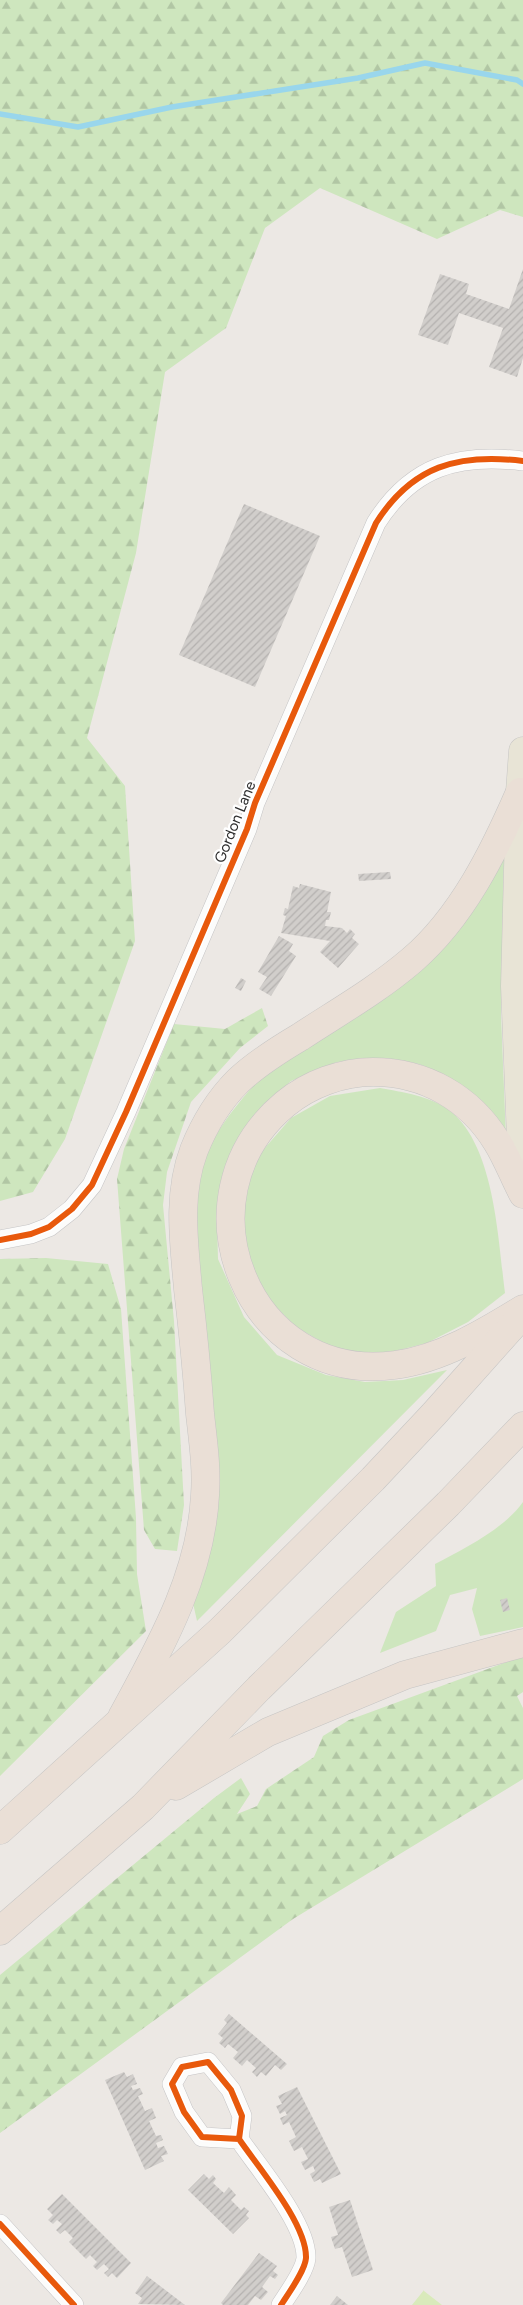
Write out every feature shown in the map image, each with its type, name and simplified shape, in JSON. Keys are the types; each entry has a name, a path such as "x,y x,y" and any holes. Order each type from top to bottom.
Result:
{"highway":[{"path":"122,1717 184,1592 197,1552 203,1522 206,1473 182,1228 185,1180 193,1152 212,1114 237,1082 268,1057 379,986 424,948 457,908 471,887 498,843 520,792"},
{"path":"523,1194 497,1142 474,1113 462,1102 430,1082 406,1075 369,1072 329,1079 308,1088 274,1113 260,1129 242,1160 234,1183 230,1216 232,1245 239,1271 258,1305 283,1332 305,1347 326,1357 372,1366 410,1362 442,1352 491,1329 523,1309"},
{"path":"0,1830 122,1717 220,1631 373,1479 523,1315"},
{"path":"0,1932 143,1806 259,1688 441,1511 523,1426"},
{"path":"143,1806 268,1732 405,1675 523,1643"}],"main road":[{"path":"523,751 520,792 515,986 523,1190"}],"street":[{"name":"Gordon Lane","path":"0,1240 31,1234 49,1227 72,1209 92,1185 126,1112 340,605 382,513 410,483 443,464 466,459 497,458 523,461"},
{"path":"239,2139 299,2226 306,2258 295,2283 281,2305"},
{"path":"0,2224 72,2305"}],"green space":[{"path":"0,0 523,0 523,217 500,210 437,239 320,188 265,228 226,328 165,372 136,553 87,738 125,786 135,941 65,1139 33,1192 0,1201"},
{"path":"504,857 501,1015 506,1138 447,1076 419,1064 386,1058 337,1062 291,1081 258,1112 225,1166 217,1222 218,1259 244,1317 277,1355 326,1375 365,1382 403,1380 447,1370 197,1621 193,1603 193,1227 195,1192 203,1162 216,1135 253,1086"},
{"path":"262,1008 268,1026 240,1048 191,1102 167,1172 163,1205 174,1321 184,1505 177,1551 155,1549 144,1530 117,1179 124,1149 174,1024 225,1029"},
{"path":"380,1088 416,1095 433,1101 449,1110 464,1126 476,1146 492,1195 505,1293 468,1322 427,1343 375,1356 331,1347 296,1327 267,1298 245,1251 241,1206 257,1157 291,1118 330,1096"},
{"path":"46,1258 108,1264 121,1309 136,1518 137,1574 146,1631 0,1776 0,1259"},
{"path":"523,1502 523,1627 480,1636 472,1609 477,1588 450,1595 436,1631 380,1653 396,1612 436,1586 435,1564 471,1545 495,1529 506,1521"},
{"path":"523,1656 523,1692 517,1696 523,1708 523,1779 293,1919 0,2133 0,1975 214,1798 241,1778 250,1794 237,1814 257,1806 266,1789 314,1757 323,1736 349,1720"},
{"path":"424,2291 442,2305 412,2305"}],"building":[{"path":"523,269 523,358 517,377 489,367 503,328 459,313 448,345 418,335 440,274 469,284 466,294 509,309"},
{"path":"244,504 320,536 255,687 179,655"},
{"path":"390,872 391,879 359,881 358,874"},
{"path":"300,884 331,892 327,912 331,912 325,926 342,928 347,933 350,929 355,934 352,938 359,944 338,968 320,952 330,941 281,933 286,916 283,915 285,908 288,909 293,886 299,888"},
{"path":"279,936 293,944 289,951 296,956 271,996 259,989 267,977 258,972"},
{"path":"241,978 246,981 241,991 235,988"},
{"path":"507,1598 510,1610 503,1612 500,1600"},
{"path":"229,2014 287,2064 281,2070 275,2065 266,2076 261,2072 257,2077 252,2072 256,2068 247,2060 242,2066 233,2058 238,2052 228,2044 225,2048 219,2043 223,2038 218,2034 227,2023 224,2020"},
{"path":"124,2072 127,2077 133,2074 137,2084 131,2086 133,2090 140,2088 143,2094 138,2096 145,2111 152,2108 156,2118 149,2121 156,2136 161,2135 163,2140 156,2143 158,2148 164,2146 168,2154 161,2156 164,2161 145,2170 105,2080"},
{"path":"297,2087 341,2174 322,2183 320,2179 314,2182 310,2174 315,2171 313,2166 305,2170 301,2162 308,2159 302,2147 294,2151 289,2141 296,2137 289,2122 283,2125 280,2118 287,2115 285,2111 280,2114 276,2106 282,2104 278,2096"},
{"path":"204,2174 209,2179 213,2175 216,2179 213,2183 224,2193 229,2187 236,2195 231,2200 241,2210 244,2207 249,2211 246,2215 249,2218 233,2234 188,2190"},
{"path":"62,2194 131,2263 117,2278 112,2273 108,2277 104,2273 109,2269 104,2264 97,2270 93,2266 97,2262 90,2255 86,2259 69,2242 73,2238 65,2230 60,2234 56,2230 62,2224 57,2220 53,2224 48,2220 53,2215 47,2209"},
{"path":"350,2200 373,2270 352,2277 342,2247 335,2249 331,2237 338,2235 329,2207"},
{"path":"259,2253 277,2266 273,2271 278,2275 275,2279 270,2276 262,2287 268,2292 261,2300 255,2296 248,2305 223,2305 221,2303"},
{"path":"147,2276 185,2305 138,2304 142,2298 135,2293"},
{"path":"337,2296 348,2305 330,2305"}],"waterway":[{"path":"0,114 78,127 172,107 358,78 425,63 517,80 523,84"}],"cycle path":[{"path":"0,1240 31,1234 49,1227 72,1209 92,1185 126,1112 247,829 255,803 376,523 405,488 421,476 439,468 457,462 478,459 523,461"},
{"path":"239,2139 202,2137 184,2112 172,2084 182,2067 208,2062 231,2090 242,2116 239,2139 280,2196 299,2229 304,2244 305,2263 296,2282 281,2305"},
{"path":"0,2224 74,2305"}]}
